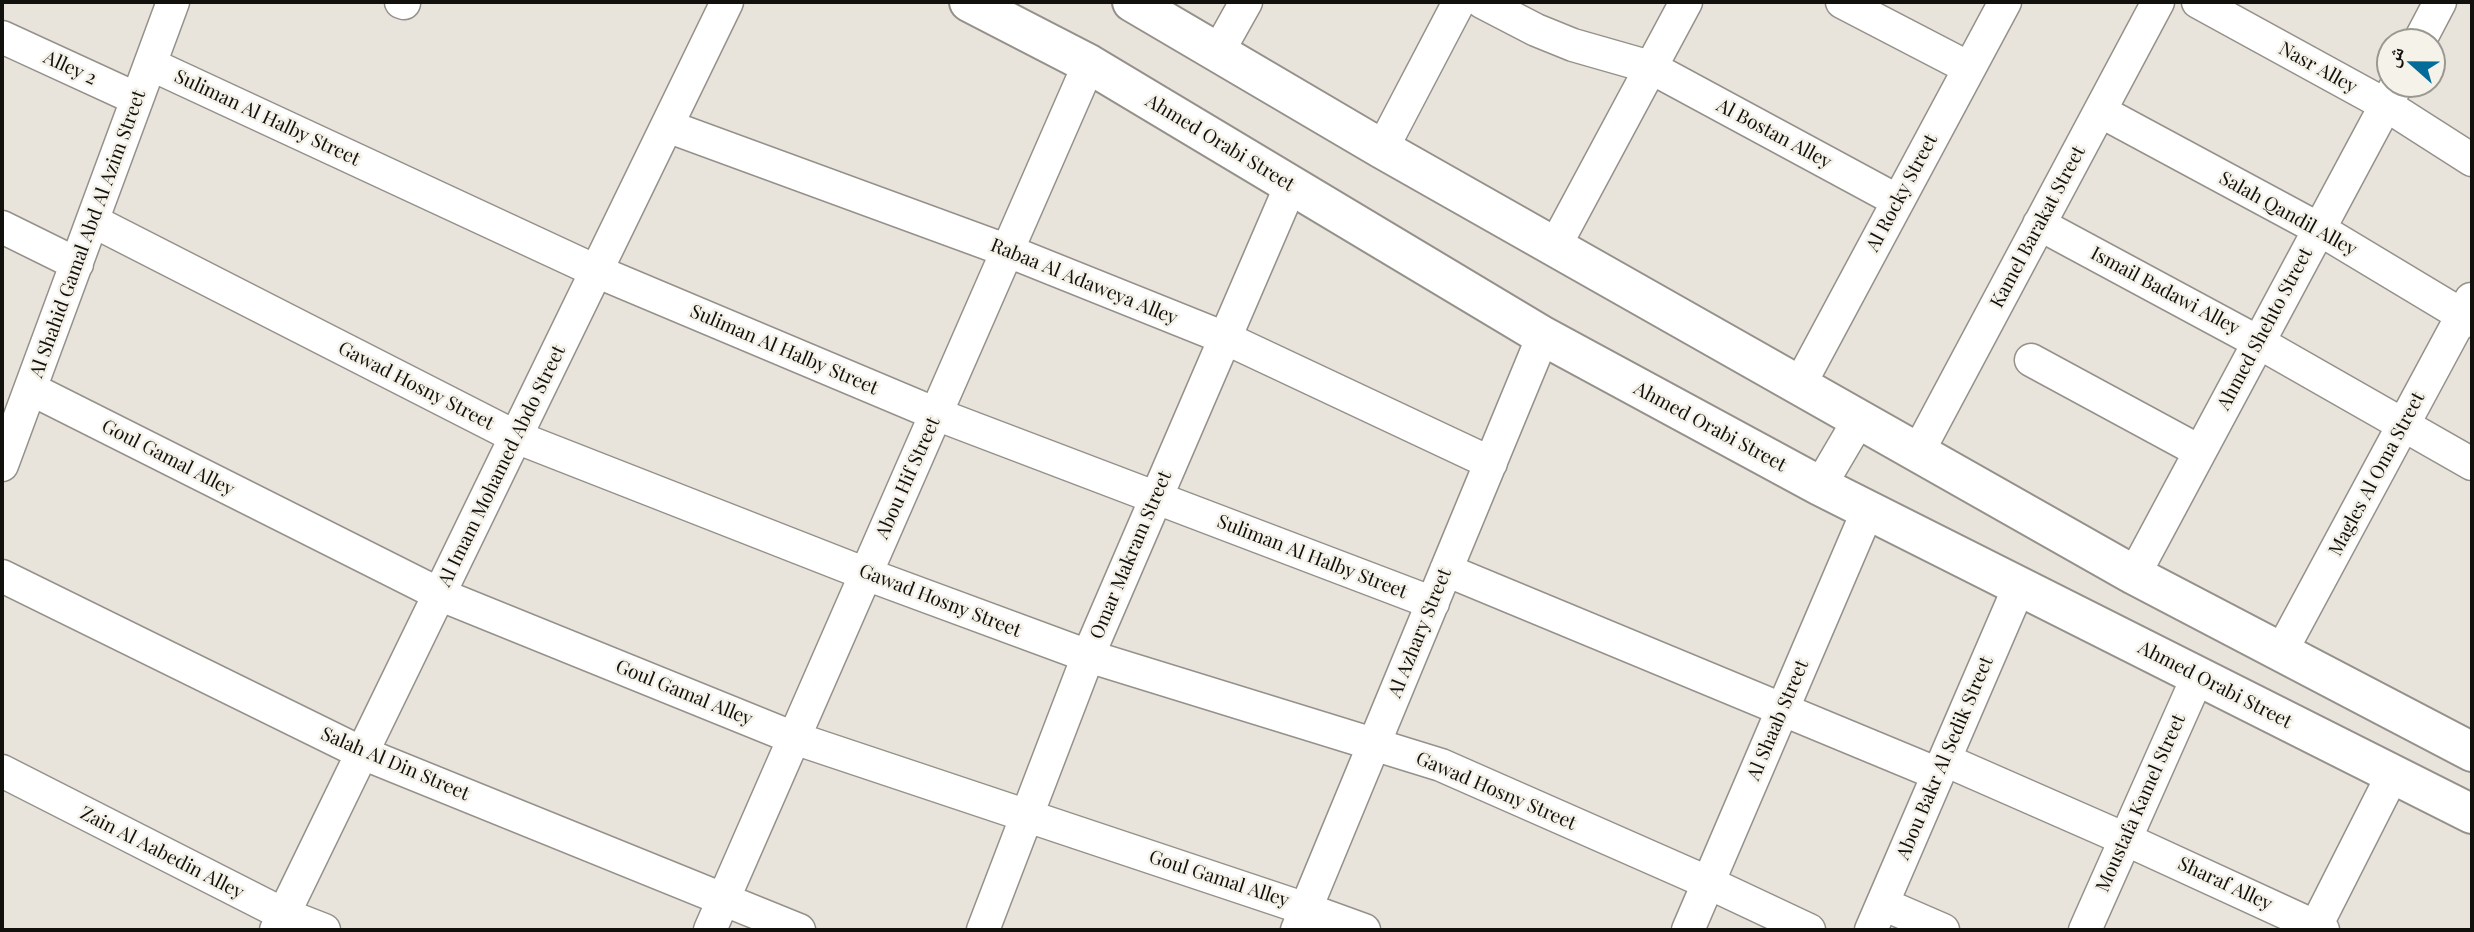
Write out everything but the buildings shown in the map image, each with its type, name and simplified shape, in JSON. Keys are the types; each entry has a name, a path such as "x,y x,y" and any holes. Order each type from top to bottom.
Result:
{"street":[{"name":"Al Shahid Gamal Abd Al Azim Street","path":"2,465 10,416 31,389 173,2"},
{"name":"Al Imam Mohamed Abdo Street","path":"280,922 727,2"},
{"name":"Ahmed Orabi Street","path":"969,2 1089,64 1543,336 1820,486 2472,814"},
{"path":"1132,2 1382,149 2134,575 2472,752"},
{"path":"1218,52 1246,2"},
{"path":"1382,149 1459,2"},
{"name":"Al Bostan Alley","path":"1482,2 1536,30 1573,45 1650,67 1898,201"},
{"path":"1555,246 1686,2"},
{"path":"1842,2 1969,68"},
{"name":"Al Rocky Street","path":"1800,384 2005,2"},
{"name":"Kamel Barakat Street","path":"1918,452 2158,2"},
{"name":"Nasr Alley","path":"2197,2 2376,87"},
{"path":"2426,28 2440,2"},
{"name":"Alley 2","path":"2,37 137,99"},
{"name":"Suliman Al Halby Street","path":"150,64 596,271 936,414 1433,603"},
{"name":"Abou Hif Street","path":"710,930 1089,64"},
{"name":"Ahmed Shehto Street","path":"2134,575 2389,98"},
{"name":"Nasr Alley","path":"2396,98 2472,160"},
{"name":"Salah Qandil Alley","path":"2100,111 2469,311"},
{"name":"Rabaa Al Adaweya Alley","path":"667,125 1007,251 1225,338 1491,463"},
{"name":"Omar Makram Street","path":"983,930 1088,656 1291,185"},
{"name":"Gawad Hosny Street","path":"93,221 516,437 866,574 1088,656 1441,765 1809,930"},
{"name":"Ismail Badawi Alley","path":"2039,224 2258,342 2472,464"},
{"path":"2,227 77,264"},
{"name":"Magles Al Oma Street","path":"2281,652 2403,425 2469,311"},
{"name":"Al Azhary Street","path":"1302,919 1543,336"},
{"path":"2031,360 2199,451"},
{"name":"Goul Gamal Alley","path":"31,389 441,594 794,738 1027,815 1302,919 1364,930"},
{"path":"1820,486 1860,418"},
{"name":"Al Shaab Street","path":"1688,930 1868,510"},
{"path":"1446,570 1783,709 1942,767"},
{"name":"Salah Al Din Street","path":"2,576 362,753 799,930"},
{"name":"Abou Bakr Al Sedik Street","path":"1877,917 2020,587"},
{"name":"Moustafa Kamel Street","path":"2085,930 2198,676"},
{"name":"Sharaf Alley","path":"1942,767 2125,839 2318,929"},
{"name":"Zain Al Aabedin Alley","path":"2,771 280,922 324,930"},
{"path":"2318,929 2393,774"},
{"path":"1877,917 1943,930"}]}
